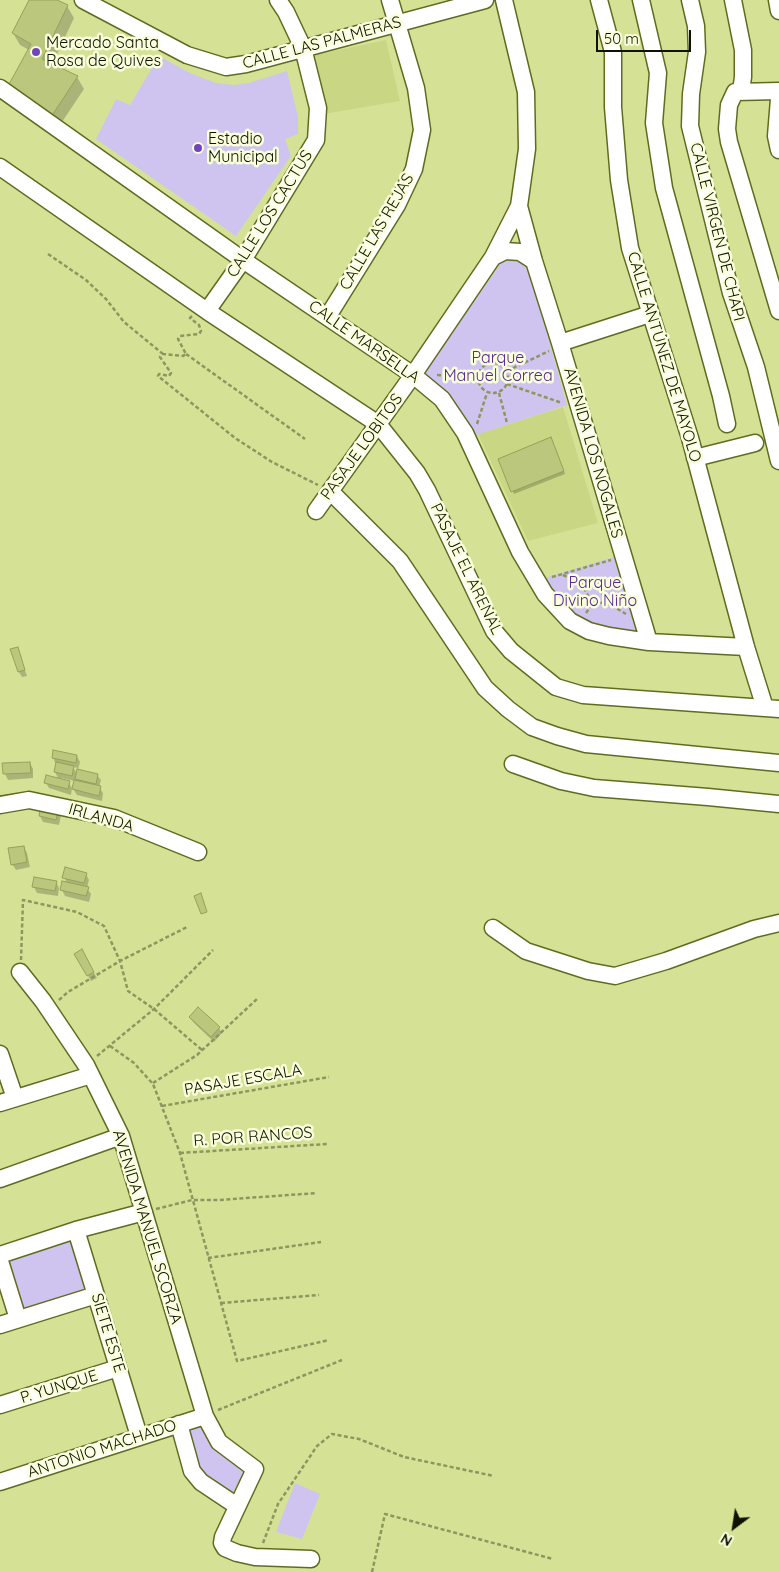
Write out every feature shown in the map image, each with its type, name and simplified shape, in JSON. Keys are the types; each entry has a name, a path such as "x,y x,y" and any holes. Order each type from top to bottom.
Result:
{"street":[{"name":"CALLE LAS PALMERAS","path":"82,0 186,55 226,67 246,64 485,0"},
{"name":"CALLE LOS CACTUS","path":"207,311 244,260 316,140 318,108 303,48 286,12 278,0"},
{"name":"CALLE LAS REJAS","path":"328,316 397,205 414,169 422,130 416,88 390,0"},
{"name":"AVENIDA LOS NOGALES","path":"504,0 526,92 527,149 519,206 555,347 579,410 649,642"},
{"name":"CALLE ANTÚNEZ DE MAYOLO","path":"599,0 613,52 613,107 619,180 630,248 695,458 746,647 772,708"},
{"path":"640,0 658,73 654,123 664,188 727,424"},
{"name":"CALLE VIRGEN DE CHAPI","path":"690,0 696,26 697,52 691,94 690,126 731,293 756,366 779,461"},
{"path":"733,0 743,50 741,92"},
{"path":"777,0 779,11"},
{"name":"CALLE MARSELLA","path":"0,88 244,260 413,375 442,399 466,433 520,552 545,594 570,621 589,631 649,642 746,647"},
{"path":"779,91 735,92 729,105 727,129 729,142 779,311"},
{"path":"779,99 776,136 779,150"},
{"name":"PASAJE EL ARENAL","path":"0,167 207,311 378,424 417,473 427,490 494,631 511,651 556,687 584,695 772,708"},
{"name":"PASAJE LOBITOS","path":"316,511 413,375 493,257 519,206"},
{"path":"493,257 505,251 520,252 534,262"},
{"path":"555,347 650,314"},
{"path":"695,458 756,443"},
{"path":"330,491 400,561 485,688 532,727 586,744 779,763"},
{"path":"513,764 561,781 594,788 779,804"},
{"name":"IRLANDA","path":"0,805 29,800 114,818 198,852"},
{"path":"493,928 526,951 588,971 615,976 666,961 754,929 779,923"},
{"name":"AVENIDA MANUEL SCORZA","path":"20,972 86,1065 121,1136 205,1416 219,1442 256,1469 237,1506"},
{"path":"0,1054 7,1100 91,1075"},
{"path":"0,1179 121,1136"},
{"path":"0,1255 76,1230 144,1212"},
{"name":"SIETE ESTE","path":"76,1230 139,1436"},
{"path":"0,1261 18,1319"},
{"path":"0,1325 96,1295"},
{"name":"P. YUNQUE","path":"0,1406 118,1368"},
{"name":"ANTONIO MACHADO","path":"0,1482 205,1416"},
{"path":"178,1424 192,1471 201,1482 237,1506 223,1537 222,1543 225,1548 251,1556 311,1559"}],"path":[{"path":"48,254 86,280 106,299 124,322 162,354 183,356 186,354"},
{"path":"190,318 199,325 201,331 199,334 180,336 178,338 186,354 305,439"},
{"path":"507,371 555,347"},
{"path":"162,354 160,358 171,373 169,376 159,374 158,376 202,412 235,438 272,462 330,491"},
{"path":"490,363 500,364 507,371 507,384 499,392 492,394 487,393 480,387 478,378 481,368 490,363"},
{"path":"413,375 478,378"},
{"path":"507,384 579,410"},
{"path":"499,392 507,423"},
{"path":"477,425 487,393"},
{"path":"546,579 613,560"},
{"path":"562,575 582,584 597,580 606,602 628,615"},
{"path":"582,584 592,604"},
{"path":"584,616 592,604 606,602"},
{"path":"20,972 23,900 77,912 104,926 120,961 128,991 154,1008 202,1050"},
{"path":"48,1010 68,992 120,961 187,927"},
{"path":"213,950 154,1008 110,1046 134,1064 153,1084 162,1106 180,1153 237,1361 329,1340"},
{"path":"153,1084 202,1050 257,1000"},
{"name":"PASAJE ESCALA","path":"162,1106 329,1077"},
{"name":"R. POR RANCOS","path":"180,1153 327,1144"},
{"path":"144,1212 192,1200 219,1200 317,1193"},
{"path":"208,1258 321,1242"},
{"path":"221,1303 319,1295"},
{"path":"205,1416 342,1360"},
{"path":"251,1556 264,1542 278,1504 317,1446 332,1434 359,1439 404,1458 494,1476"},
{"path":"372,1572 386,1514 553,1559"}],"shaded area":[{"path":"386,40 400,101 324,114 311,56"},
{"path":"563,407 598,523 528,541 478,434"}],"green space":[{"name":"Estadio Municipal","path":"159,56 190,73 216,83 234,85 249,83 287,71 298,117 298,134 285,139 291,156 236,236 96,139 116,99 130,105"},
{"name":"Parque Manuel Correa","path":"514,258 529,269 567,405 473,436 422,376 501,263"},
{"name":"Parque Divino Niño","path":"614,557 636,629 631,632 592,624 576,615 561,600 544,578"},
{"path":"70,1241 86,1294 20,1316 2,1260"},
{"path":"201,1424 245,1470 231,1496 203,1479 186,1431"},
{"path":"295,1483 320,1494 302,1539 276,1532"}],"building":[{"name":"Mercado Santa Rosa de Quives","path":"29,0 57,0 68,5 42,59 78,76 51,117 8,86 31,44 12,33"},
{"path":"551,437 564,471 511,492 498,459"},
{"path":"18,647 25,670 18,672 10,649"},
{"path":"53,750 77,755 76,763 52,758"},
{"path":"30,762 31,773 3,774 2,763"},
{"path":"56,762 74,766 72,776 54,772"},
{"path":"77,769 98,774 96,784 75,779"},
{"path":"46,775 70,781 68,789 44,783"},
{"path":"74,780 101,786 99,796 72,789"},
{"path":"41,804 59,808 56,820 39,816"},
{"path":"24,846 27,862 11,865 8,848"},
{"path":"65,867 87,873 84,883 62,878"},
{"path":"34,877 57,881 55,891 32,887"},
{"path":"62,881 89,887 86,896 60,890"},
{"path":"201,893 207,912 201,914 194,896"},
{"path":"82,949 94,972 87,976 74,954"},
{"path":"198,1007 220,1027 211,1037 189,1017"}],"place":[{"name":"Mercado Santa Rosa de Quives","path":"36,52"},
{"name":"Estadio Municipal","path":"198,148"}]}
